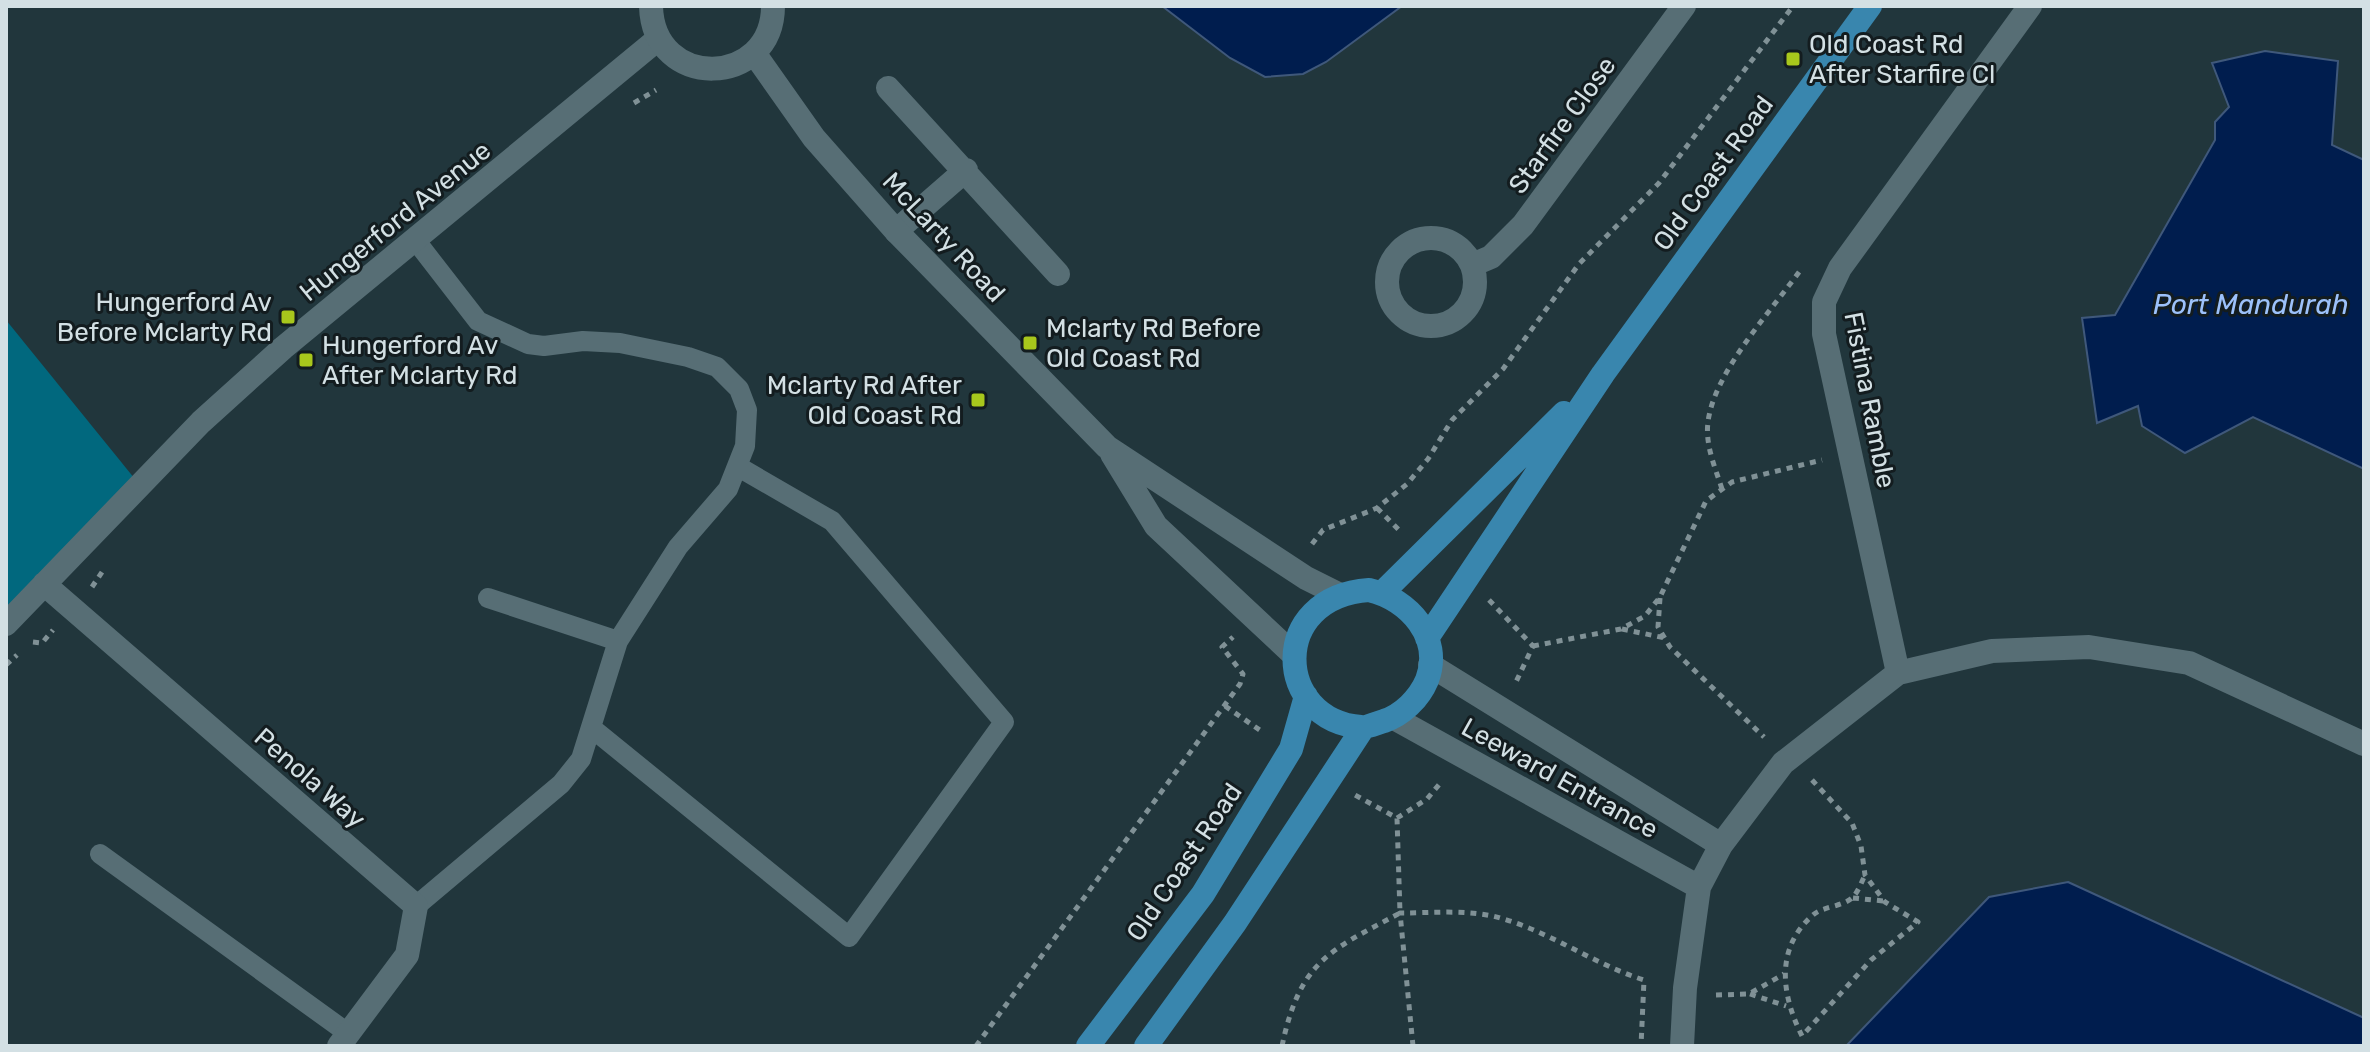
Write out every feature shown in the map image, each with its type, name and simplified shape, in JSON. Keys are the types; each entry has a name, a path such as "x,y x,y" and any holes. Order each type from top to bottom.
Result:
{"main road":[{"name":"Old Coast Road","path":"1427,638 1603,374 1870,6"},
{"name":"Old Coast Road","path":"1382,593 1603,374"},
{"path":"1369,590 1382,593 1406,606 1427,638 1430,665 1427,680 1415,700 1394,718 1363,728 1328,717 1306,696 1295,670 1294,655 1306,619 1338,594 1369,590"},
{"name":"Old Coast Road","path":"1088,1046 1203,894 1291,749 1306,696"},
{"path":"1146,1046 1235,923 1363,728"}],"street":[{"path":"651,6 651,20 658,39 685,64 703,69 739,64 754,53 766,38 773,19 773,6"},
{"name":"Starfire Close","path":"1472,265 1491,257 1523,225 1684,6"},
{"name":"Fistina Ramble","path":"1898,673 1824,334 1824,302 1840,268 2030,6"},
{"name":"Hungerford Avenue","path":"6,624 201,422 283,348 658,39"},
{"name":"McLarty Road","path":"754,53 814,138 896,231 1107,447 1291,568 1338,594"},
{"path":"888,88 1058,274"},
{"path":"896,231 966,170"},
{"name":"McLarty Road","path":"1107,447 1156,526 1294,655"},
{"name":"Penola Way","path":"44,584 416,906"},
{"path":"1682,1046 1685,988 1699,887 1721,845 1783,763 1898,673 1992,651 2089,647 2189,663 2364,744"},
{"name":"Leeward Entrance","path":"1430,665 1721,845"},
{"name":"Leeward Entrance","path":"1394,718 1699,887"},
{"path":"344,1040 407,955 416,906"}],"lane":[{"path":"416,241 478,321 507,337 544,346 583,341 620,343 688,357 717,367 739,389 747,410 745,446 728,489 678,547 618,641 607,668 593,729 581,759 561,784 416,906"},
{"path":"593,729 849,937 1004,722 832,521 737,466"},
{"path":"488,598 618,641"},
{"path":"100,854 344,1040"}],"path":[{"path":"1291,568 1323,530 1377,508 1407,484 1428,459 1452,420 1503,369 1579,264 1668,171 1793,6"},
{"path":"1722,489 1708,445 1708,421 1718,385 1807,260"},
{"path":"1533,646 1621,629 1645,616 1660,597 1706,501 1732,482 1850,453"},
{"path":"1660,597 1658,627 1665,638 1764,737"},
{"path":"976,1046 1225,706 1243,674 1222,647 1252,614"},
{"path":"1621,629 1665,638"},
{"path":"1225,706 1291,749"},
{"path":"1811,779 1852,823 1861,846 1865,875 1885,902 1918,922 1871,960 1802,1036 1787,1006 1785,974 1791,944 1814,914 1853,898 1885,902"},
{"path":"1330,780 1397,818 1400,913 1413,1046"},
{"path":"1853,898 1865,875"},
{"path":"1282,1046 1298,993 1321,958 1400,913 1498,916 1544,935 1605,968 1644,980 1641,1046"},
{"path":"1749,994 1785,974"},
{"path":"1715,995 1749,994 1787,1006"}],"shaded area":[{"path":"6,320 139,484 6,623"}],"water":[{"path":"1162,6 1402,6 1326,62 1303,74 1265,77 1230,58"},
{"name":"Port Mandurah","path":"2265,51 2338,61 2332,145 2364,160 2364,469 2253,417 2185,453 2142,426 2138,406 2097,423 2082,318 2115,315 2215,140 2215,122 2229,107 2212,63"},
{"path":"2068,882 2364,1018 2364,1046 1846,1046 1989,897"}],"place":[{"name":"Old Coast Rd After Starfire Cl","path":"1793,59"},
{"name":"Hungerford Av Before Mclarty Rd","path":"288,317"},
{"name":"Mclarty Rd Before Old Coast Rd","path":"1030,343"},
{"name":"Hungerford Av After Mclarty Rd","path":"306,360"},
{"name":"Mclarty Rd After Old Coast Rd","path":"978,400"}]}
